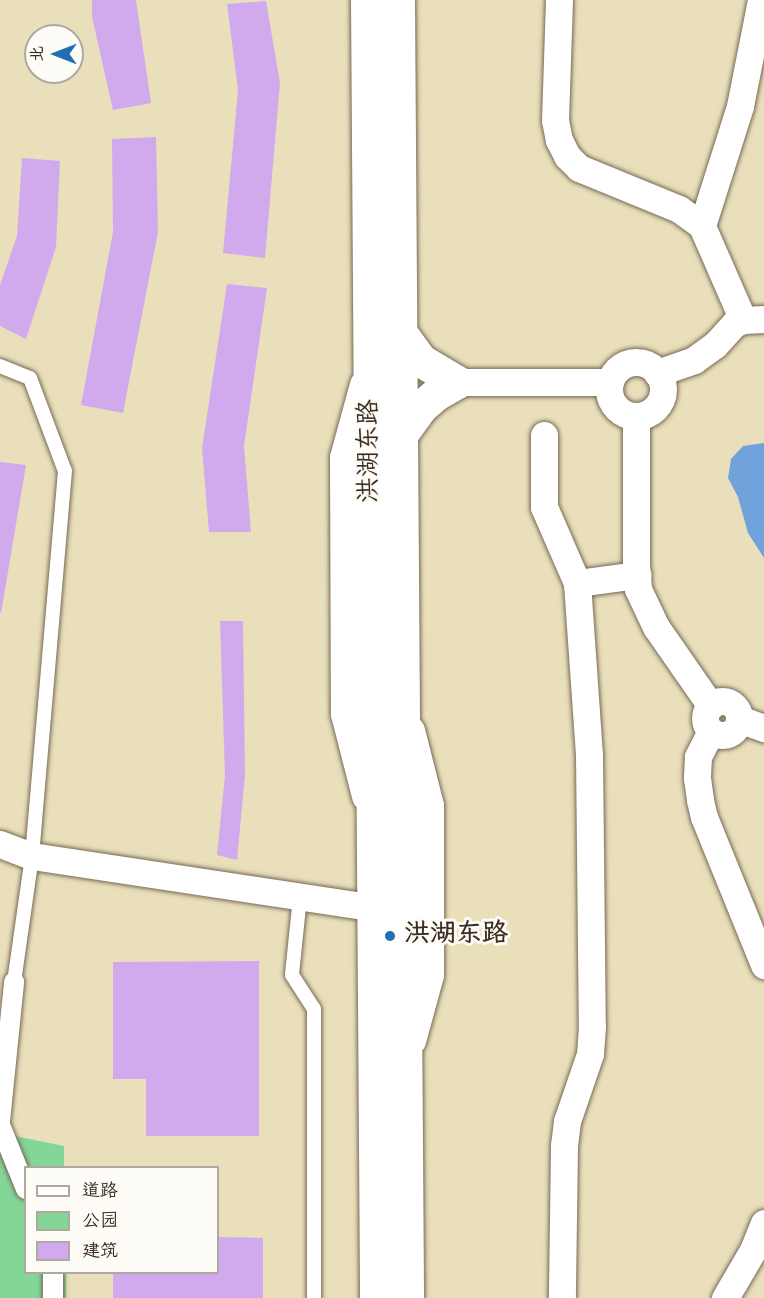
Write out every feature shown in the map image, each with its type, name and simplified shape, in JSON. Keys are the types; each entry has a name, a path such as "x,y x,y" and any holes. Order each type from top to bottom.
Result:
{"main road":[{"name":"洪湖东路","path":"367,0 376,1298"},
{"name":"洪湖东路","path":"398,0 407,1298"},
{"path":"400,333 420,360 457,382 436,394 421,407 401,435"}],"street":[{"path":"559,0 555,120 559,140 567,156 579,168 679,209 702,226 754,319 734,324 715,345 694,360 657,373"},
{"path":"702,226 755,78 761,0"},
{"path":"634,362 651,366 657,373 661,380 661,398 650,412 636,416 625,414 612,402 610,382 618,369 634,362"},
{"path":"457,382 610,382"},
{"path":"636,416 637,575 645,609 711,718"},
{"path":"544,435 544,507 577,583 590,754 592,1026 590,1054 567,1121 564,1146 562,1298"},
{"path":"577,583 637,575"},
{"path":"764,728 739,719 736,708 727,702 711,718 698,757 697,778 704,818 764,965"},
{"path":"0,844 32,856 374,908"},
{"path":"14,982 0,1123 24,1184"},
{"path":"725,1298 753,1250 764,1223"},
{"path":"53,1274 53,1298"}],"lane":[{"path":"0,366 30,378 65,471 32,856 14,982"},
{"path":"300,897 292,975 314,1009 314,1298"}],"green space":[{"path":"0,1133 64,1146 64,1166 24,1166 24,1274 66,1274 66,1298 0,1298"}],"water":[{"path":"764,443 764,558 748,533 738,497 728,478 731,459 743,446"}],"building":[{"path":"92,0 136,0 151,103 113,110 92,17"},
{"path":"266,1 280,83 265,258 223,253 238,90 227,4"},
{"path":"156,137 158,232 123,413 81,405 113,232 112,139"},
{"path":"22,158 60,161 56,247 26,339 0,326 0,285 17,236"},
{"path":"227,284 267,288 244,446 251,532 209,532 202,448"},
{"path":"0,462 26,465 1,613 0,613"},
{"path":"220,621 243,621 245,775 237,860 217,855 225,775"},
{"path":"259,961 259,1136 146,1136 146,1079 113,1079 113,962"},
{"path":"219,1237 263,1238 263,1298 113,1298 113,1274 219,1274"}],"place":[{"name":"洪湖东路","path":"390,936"}]}
